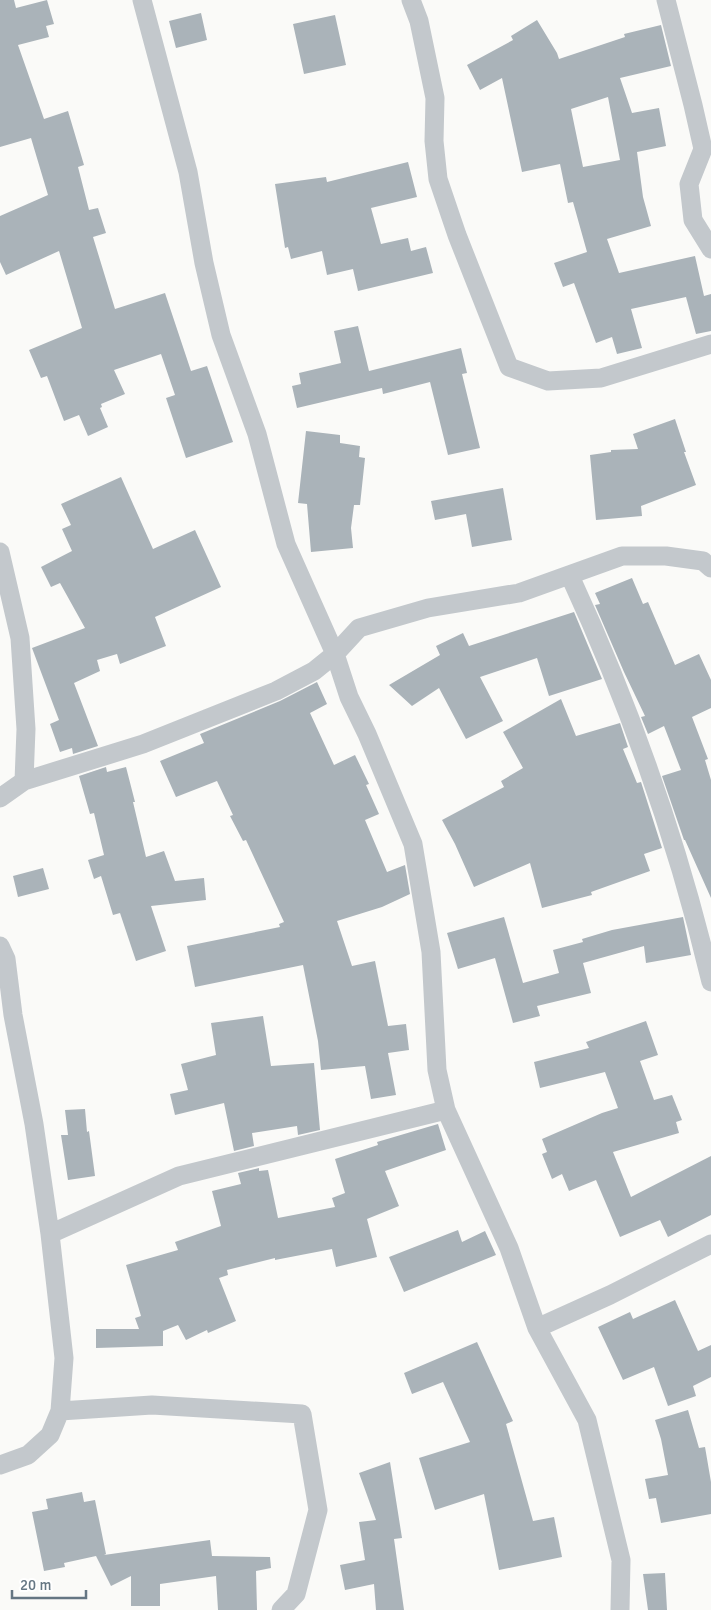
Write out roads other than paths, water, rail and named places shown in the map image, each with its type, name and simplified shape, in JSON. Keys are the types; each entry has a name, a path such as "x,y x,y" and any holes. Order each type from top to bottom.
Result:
{"street":[{"path":"142,0 188,172 204,263 221,335 256,434 286,544 335,654 349,697 412,844 431,952 437,1070 446,1110 509,1248 537,1328 587,1420 621,1560 620,1610"},
{"path":"411,0 419,21 434,98 434,140 438,179 457,235 509,367 548,381 601,378 711,344"},
{"path":"666,0 693,105 702,149 689,184 693,220 711,249"},
{"path":"0,552 20,638 26,729 24,781"},
{"path":"0,798 24,781 143,744 268,694 314,671 335,654 359,628 428,608 519,593 622,556 666,556 702,561 711,568"},
{"path":"570,576 589,617 640,745 698,925 711,982"},
{"path":"0,946 6,959 13,1015 34,1124 50,1234 64,1358 60,1411 50,1435 28,1455 0,1465"},
{"path":"50,1234 179,1176 446,1110"},
{"path":"537,1328 610,1295 711,1244"},
{"path":"60,1411 152,1405 302,1414 318,1510 296,1594 281,1610"}]}
